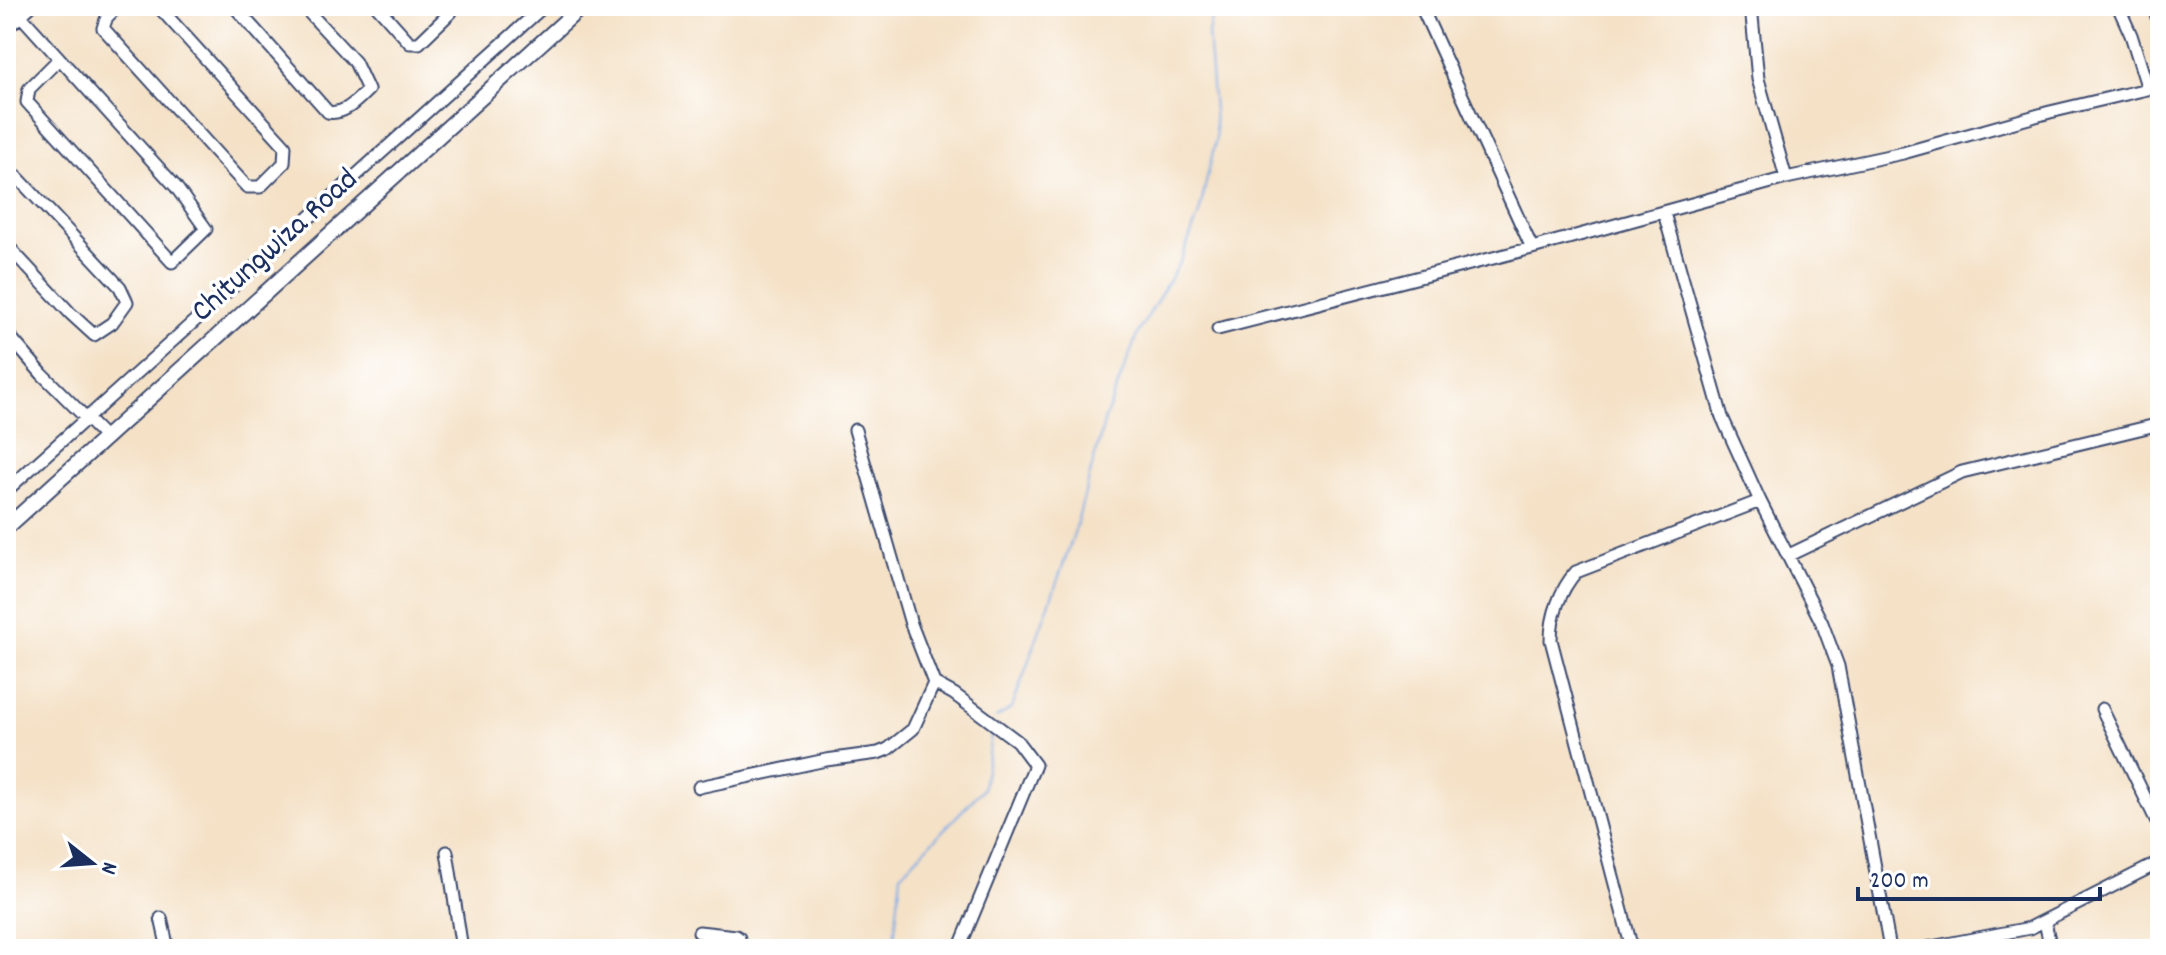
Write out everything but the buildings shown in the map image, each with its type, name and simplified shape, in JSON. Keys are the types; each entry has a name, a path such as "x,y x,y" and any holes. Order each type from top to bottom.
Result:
{"highway":[{"path":"2155,6 2160,17"}],"main road":[{"name":"Chitungwiza Road","path":"6,528 582,6"}],"street":[{"path":"6,29 31,6"},
{"path":"118,6 107,17 103,28 247,187 260,187 284,163 285,146 158,6"},
{"path":"234,6 328,112 337,114 350,107 368,90 355,62 303,6"},
{"path":"377,6 410,43 419,43 451,12 450,6"},
{"path":"6,491 544,6"},
{"path":"1421,6 1532,248"},
{"path":"1751,6 1758,79 1786,178"},
{"path":"1218,329 1664,213 1786,178 1903,153 2154,87 2118,6"},
{"path":"21,16 176,187 206,229 172,262 27,102 29,89 59,59"},
{"path":"6,165 120,287 127,302 112,323 94,335 6,244"},
{"path":"1664,213 1722,417 1760,501 1822,623 1841,676 1890,949"},
{"path":"6,332 42,374 106,438"},
{"path":"1789,555 1972,468 2160,424"},
{"path":"855,430 907,610 934,683 954,694 1017,741 1035,765 959,949"},
{"path":"1632,949 1551,640 1552,623 1565,587 1576,572 1760,501"},
{"path":"699,787 888,749 913,729 934,683"},
{"path":"2102,709 2160,828"},
{"path":"447,852 462,949"},
{"path":"1921,949 2017,931 2045,922 2160,862"},
{"path":"161,918 168,949"},
{"path":"2045,922 2051,949"},
{"path":"699,932 736,936 740,949"}],"waterway":[{"path":"996,718 1012,708 1073,537 1105,419 1138,333 1181,260 1199,214 1216,138 1208,33 1214,6"},
{"path":"893,949 901,874 983,789 992,729"}]}
